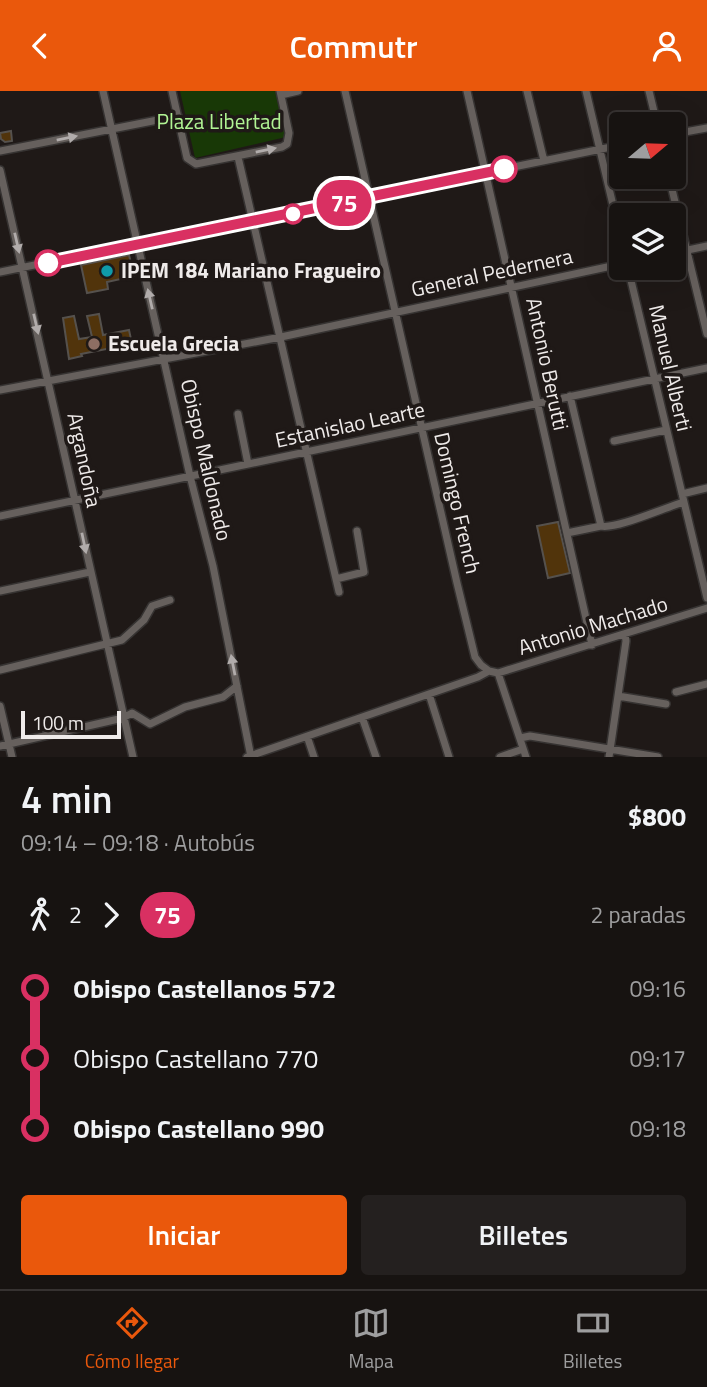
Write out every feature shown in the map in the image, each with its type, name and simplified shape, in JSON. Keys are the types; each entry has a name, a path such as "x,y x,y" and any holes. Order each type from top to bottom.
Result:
{"street":[{"name":"Obispo Maldonado","path":"103,91 190,476 213,566 249,757"},
{"path":"172,91 187,158 190,162 203,164 282,147 290,138 281,93 298,91"},
{"name":"Domingo French","path":"345,91 475,657 489,671"},
{"name":"Antonio Berutti","path":"467,91 592,645"},
{"path":"527,91 544,161"},
{"path":"586,91 613,203"},
{"path":"649,91 654,112"},
{"path":"0,151 178,116"},
{"path":"686,132 707,128"},
{"path":"0,272 609,148"},
{"path":"238,157 339,592"},
{"name":"Argandoña","path":"0,170 132,757"},
{"path":"672,189 707,334"},
{"path":"687,250 707,246"},
{"name":"General Pedernera","path":"0,390 281,337 609,266"},
{"name":"Manuel Alberti","path":"631,280 707,598"},
{"name":"Estanislao Learte","path":"0,516 707,368"},
{"path":"570,396 601,526"},
{"path":"238,414 248,464"},
{"path":"614,441 666,430"},
{"path":"567,533 620,525 707,488"},
{"path":"336,579 364,572 357,531"},
{"path":"0,591 90,572"},
{"path":"0,670 107,646 126,638 130,631 144,620 152,606 170,600"},
{"name":"Antonio Machado","path":"489,671 498,673 707,608"},
{"path":"609,753 625,634"},
{"path":"249,757 489,671"},
{"path":"498,673 524,753 500,757"},
{"path":"676,692 707,684"},
{"path":"0,746 123,718 132,713 150,724 185,707 223,697 237,686"},
{"path":"429,694 449,757"},
{"path":"618,696 666,703"},
{"path":"0,706 12,757"},
{"path":"362,717 376,757"},
{"path":"307,736 314,757"},
{"path":"520,738 530,736 609,753 658,757"}],"green space":[{"name":"Plaza Libertad","path":"180,91 275,91 286,137 195,158"}],"building":[{"path":"11,131 12,141 5,142 1,139 0,133"},
{"name":"IPEM 184 Mariano Fragueiro","path":"129,255 134,276 107,282 108,289 87,293 81,265"},
{"path":"99,314 103,335 129,330 132,344 69,359 63,318 74,316 79,339 92,337 87,316"},
{"path":"212,478 215,490 205,492 203,484"},
{"path":"558,522 570,573 548,578 537,526"}],"bus line":[{"name":"75","path":"48,263 504,169"}],"place":[{"name":"IPEM 184 Mariano Fragueiro","path":"107,271"},
{"name":"Escuela Grecia","path":"94,344"}]}
